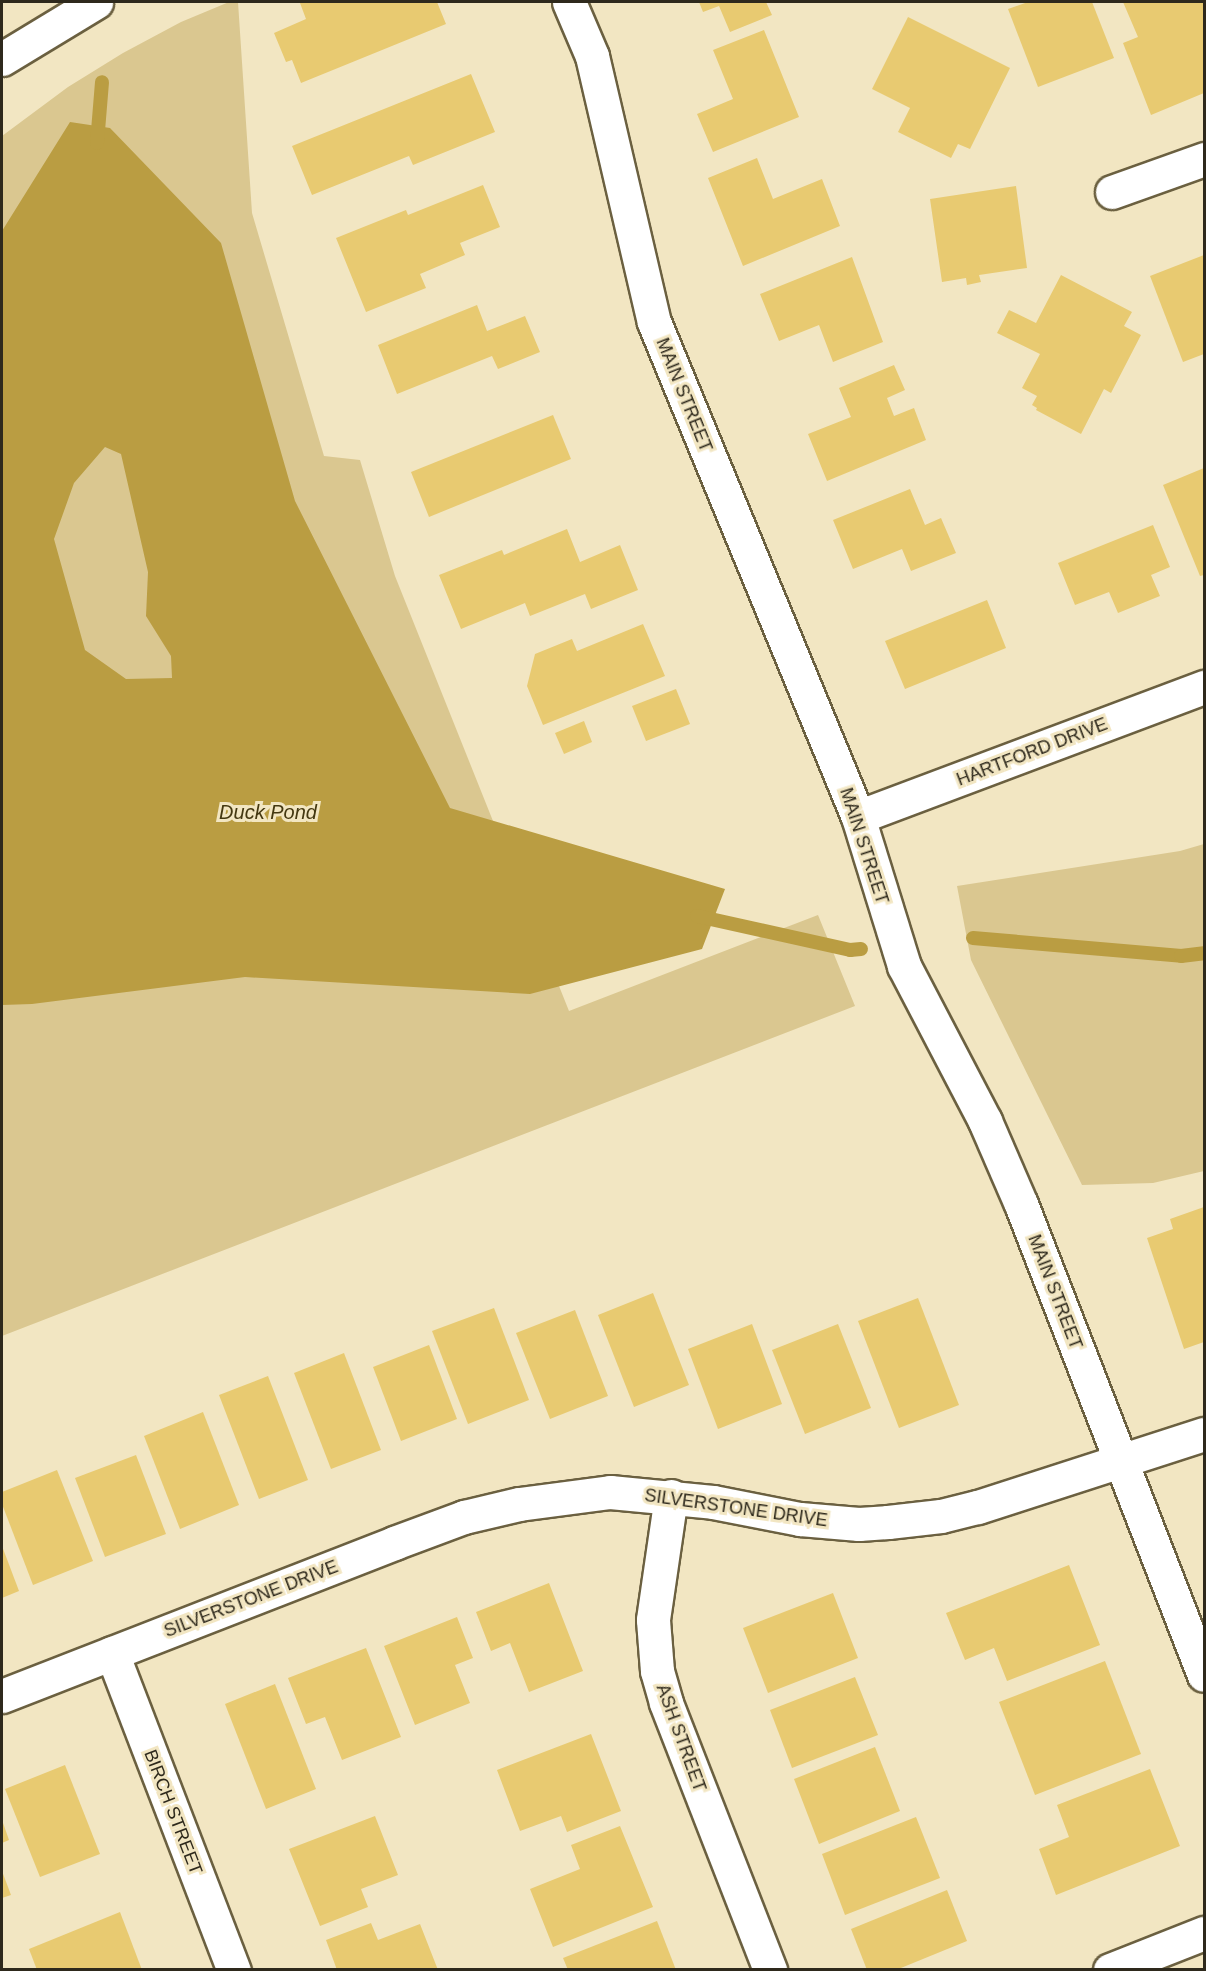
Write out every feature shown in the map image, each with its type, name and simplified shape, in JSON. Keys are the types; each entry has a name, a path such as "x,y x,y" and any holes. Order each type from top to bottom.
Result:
{"street":[{"path":"2,59 96,2"},
{"name":"MAIN STREET","path":"569,2 592,56 654,322 858,817 904,966 985,1121 1017,1194 1204,1675"},
{"path":"1112,192 1204,159"},
{"name":"HARTFORD DRIVE","path":"858,817 1204,687"},
{"name":"SILVERSTONE DRIVE","path":"2,1696 464,1516 571,1495 610,1492 671,1496 800,1520 878,1523 941,1516 978,1507 1204,1434"},
{"name":"ASH STREET","path":"671,1496 653,1620 657,1671 666,1703 770,1970"},
{"name":"BIRCH STREET","path":"112,1653 234,1970"},
{"path":"1110,1970 1204,1933"}],"shaded area":[{"path":"229,2 238,2 252,213 324,456 360,460 395,576 569,1011 818,915 855,1006 2,1336 2,136 68,87 123,53 181,22"},
{"path":"1204,844 1204,1171 1153,1183 1082,1185 971,960 957,886 1180,851"}],"water":[{"name":"Duck Pond","path":"70,122 110,128 221,243 295,501 450,808 725,889 702,949 530,994 245,977 32,1004 2,1005 2,231","holes":["105,447 121,454 148,572 146,616 171,656 172,678 126,679 85,650 54,539 74,483"]}],"building":[{"path":"437,2 446,24 301,83 292,60 286,62 274,33 306,19 300,3"},
{"path":"699,2 766,2 772,15 730,32 719,6 703,12"},
{"path":"1028,2 1092,2 1114,58 1038,87 1008,9"},
{"path":"1123,2 1204,2 1204,93 1151,115 1123,43 1138,37"},
{"path":"908,17 1010,68 970,149 958,144 951,158 898,132 910,108 872,89"},
{"path":"764,30 799,117 713,152 697,114 733,99 713,50"},
{"path":"471,74 495,132 413,165 409,156 312,195 292,146"},
{"path":"757,158 773,199 822,179 840,226 743,266 708,178"},
{"path":"483,185 500,227 460,243 465,255 420,274 426,288 366,312 336,238 406,210 408,215"},
{"path":"1016,186 1027,268 979,275 981,282 967,285 966,278 942,282 930,199"},
{"path":"1204,255 1204,354 1183,362 1150,276"},
{"path":"852,257 883,342 833,362 819,325 779,341 760,294"},
{"path":"1061,275 1132,312 1124,326 1141,335 1111,393 1104,389 1081,434 1036,410 1037,408 1032,405 1037,396 1022,388 1040,354 997,333 1009,310 1036,323"},
{"path":"477,305 487,331 525,316 540,352 498,369 492,356 397,394 378,345"},
{"path":"894,365 905,390 887,398 894,416 914,408 926,440 827,481 808,434 851,417 839,388"},
{"path":"553,415 571,459 429,517 411,472"},
{"path":"1204,468 1204,575 1200,576 1163,485"},
{"path":"910,489 925,525 941,518 956,553 911,571 902,549 853,569 833,520"},
{"path":"1153,525 1170,567 1151,575 1160,596 1118,613 1109,592 1075,605 1058,563"},
{"path":"567,529 580,562 620,545 638,590 591,609 585,594 530,616 525,603 461,629 439,575 502,550 504,555"},
{"path":"987,600 1006,648 905,689 885,641"},
{"path":"643,624 665,676 543,725 527,686 535,654 572,639 577,651"},
{"path":"676,689 690,724 646,741 632,706"},
{"path":"584,721 592,742 564,754 555,733"},
{"path":"1204,1207 1204,1342 1184,1349 1147,1238 1173,1229 1170,1219"},
{"path":"653,1293 689,1385 634,1407 598,1315"},
{"path":"918,1298 959,1405 899,1428 858,1321"},
{"path":"494,1308 529,1400 468,1424 432,1331"},
{"path":"575,1310 608,1396 550,1419 516,1333"},
{"path":"752,1324 782,1404 718,1429 688,1349"},
{"path":"838,1324 871,1408 805,1434 772,1350"},
{"path":"429,1345 457,1419 401,1441 373,1367"},
{"path":"344,1353 381,1450 331,1469 294,1373"},
{"path":"268,1376 308,1480 259,1499 219,1395"},
{"path":"203,1412 239,1505 180,1529 144,1436"},
{"path":"136,1455 166,1534 105,1557 75,1478"},
{"path":"57,1470 93,1561 33,1585 2,1504 2,1492"},
{"path":"2,1546 19,1591 2,1598"},
{"path":"1069,1565 1100,1645 1007,1681 994,1648 965,1660 946,1613"},
{"path":"549,1583 583,1671 529,1692 510,1643 491,1651 476,1612"},
{"path":"833,1593 858,1658 768,1693 743,1628"},
{"path":"457,1617 473,1658 455,1665 470,1703 415,1725 384,1646"},
{"path":"366,1648 401,1737 342,1760 325,1717 306,1724 288,1678"},
{"path":"1105,1661 1141,1754 1035,1795 999,1702"},
{"path":"855,1677 878,1735 792,1768 770,1710"},
{"path":"275,1684 316,1789 266,1809 225,1704"},
{"path":"591,1734 621,1811 567,1832 561,1816 520,1831 497,1770"},
{"path":"875,1747 900,1811 819,1844 794,1779"},
{"path":"65,1765 100,1854 40,1877 5,1789"},
{"path":"1150,1769 1180,1846 1056,1895 1039,1849 1069,1837 1057,1805"},
{"path":"375,1816 398,1875 361,1889 368,1907 320,1926 289,1849"},
{"path":"916,1817 940,1878 845,1915 822,1854"},
{"path":"2,1820 9,1840 2,1843"},
{"path":"620,1826 653,1907 553,1947 530,1889 580,1869 571,1845"},
{"path":"2,1871 11,1895 2,1898"},
{"path":"947,1890 967,1941 896,1970 867,1970 851,1929"},
{"path":"120,1912 142,1970 37,1970 29,1949"},
{"path":"657,1921 676,1970 568,1970 563,1958"},
{"path":"371,1923 378,1940 420,1924 438,1970 337,1970 326,1940"}],"waterway":[{"path":"97,143 102,82"},
{"path":"697,916 850,950 861,949"},
{"path":"973,938 1181,956 1204,953"}]}
